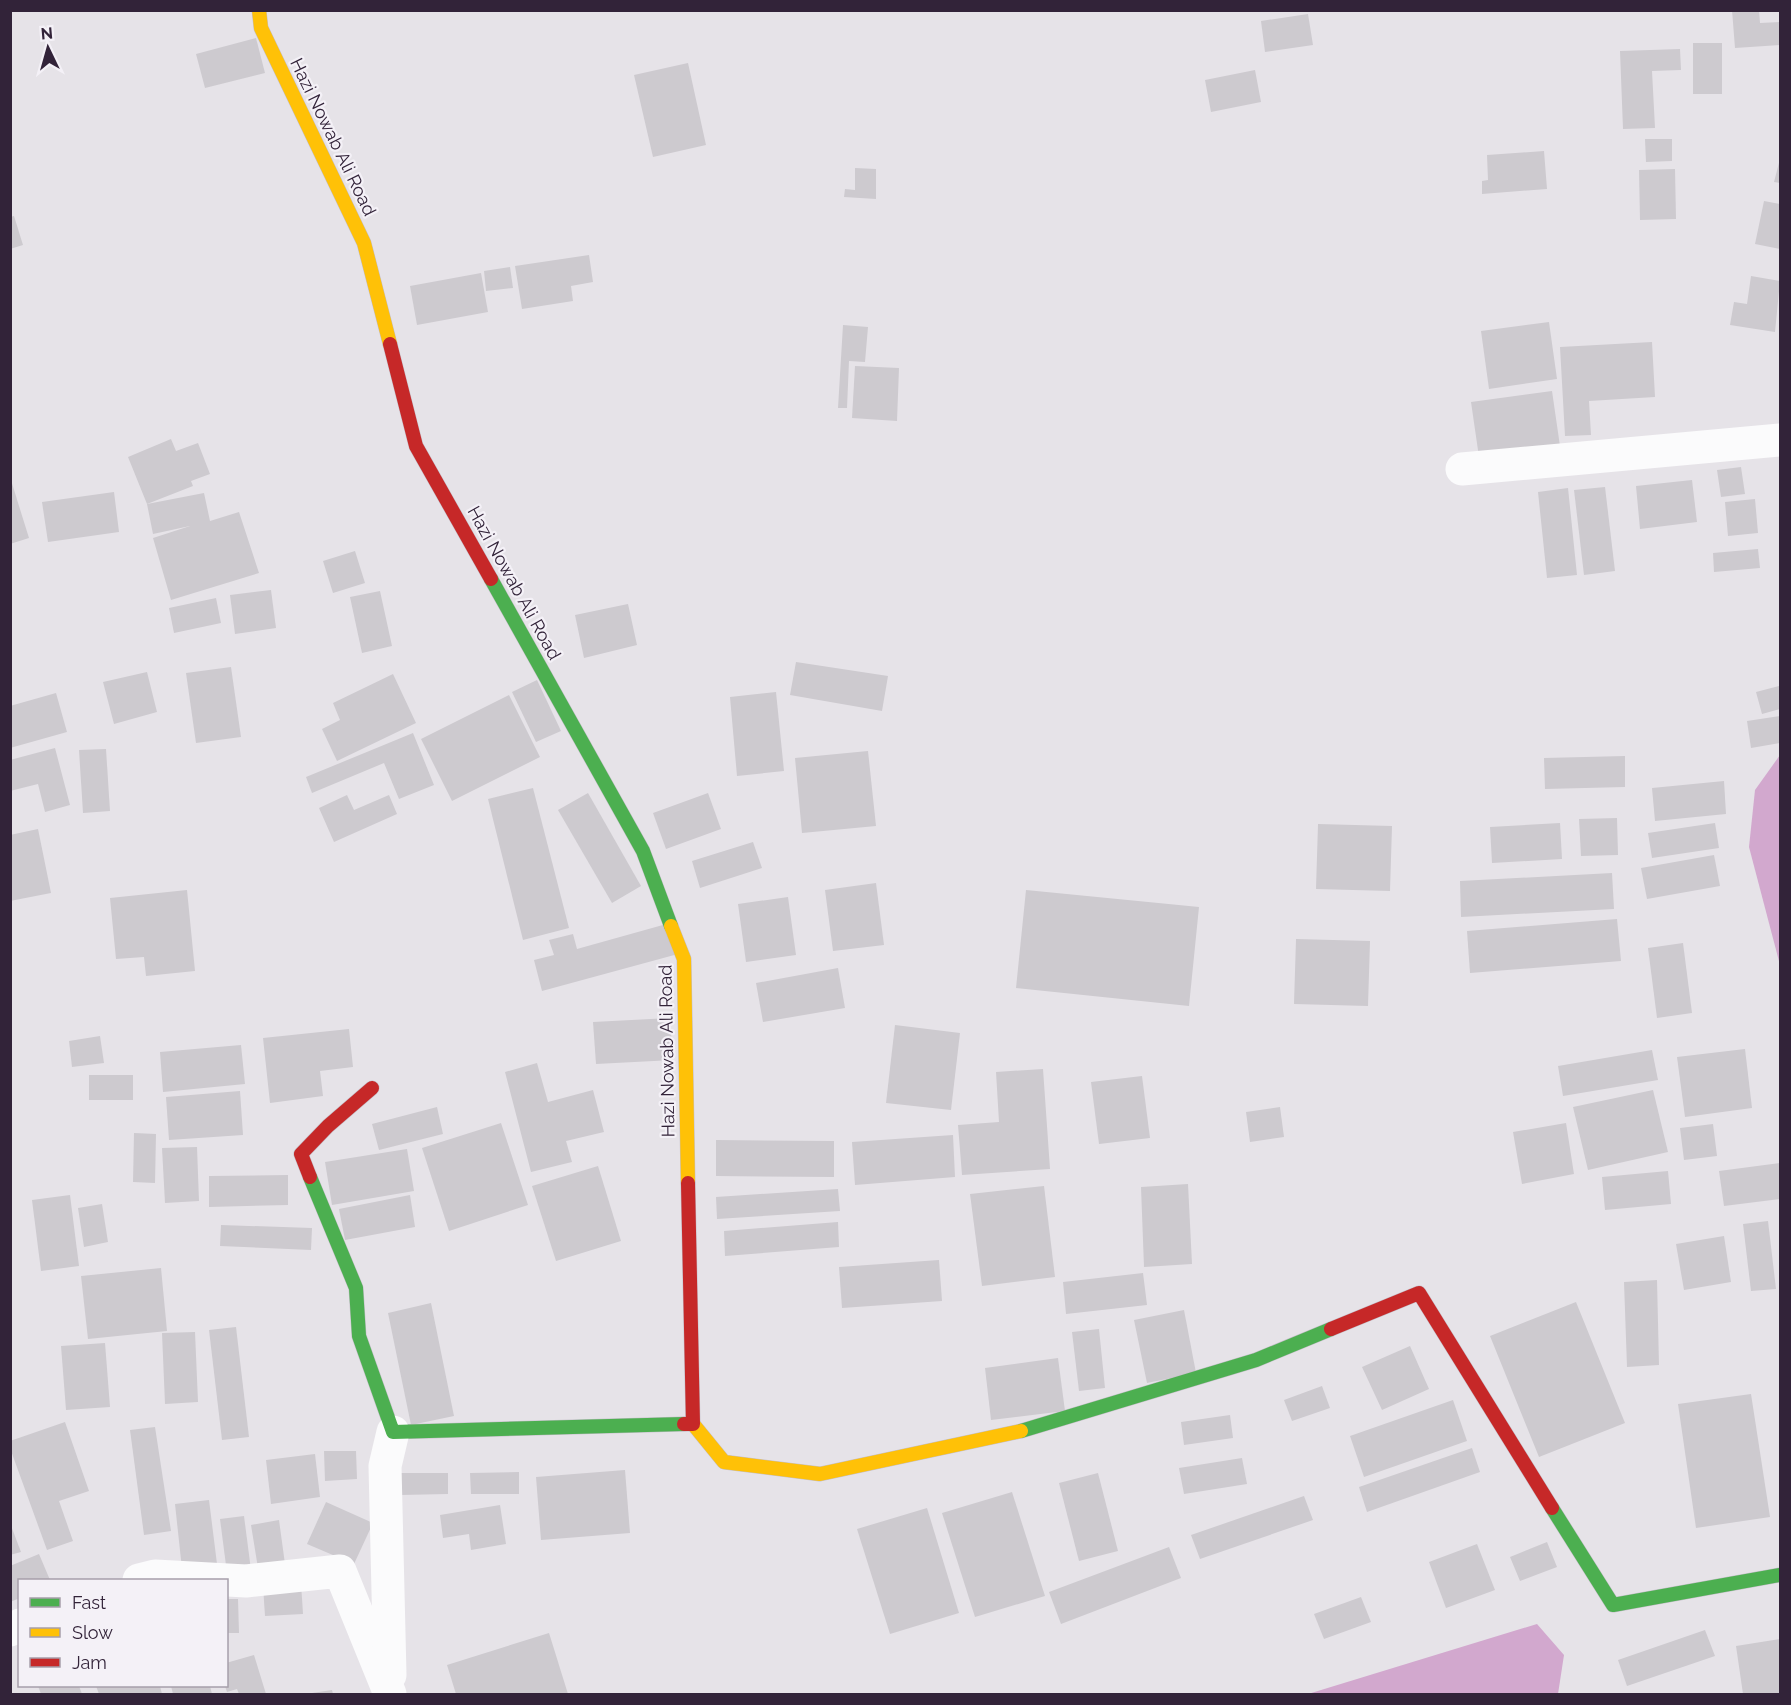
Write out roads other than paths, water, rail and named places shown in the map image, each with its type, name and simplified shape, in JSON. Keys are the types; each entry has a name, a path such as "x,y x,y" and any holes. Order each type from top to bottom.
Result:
{"street":[{"name":"Hazi Nowab Ali Road","path":"259,10 261,28 364,243 417,446 643,851 684,959 693,1424"},
{"path":"1462,470 1780,440"},
{"path":"372,1088 328,1126 301,1154 356,1288 359,1336 393,1432 385,1466 391,1695"},
{"path":"393,1432 693,1424 724,1462 820,1474 1018,1432 1256,1360 1419,1293 1613,1605 1780,1575"},
{"path":"228,1580 246,1581 340,1571 391,1695"},
{"path":"145,1579 155,1576 210,1579"}]}
